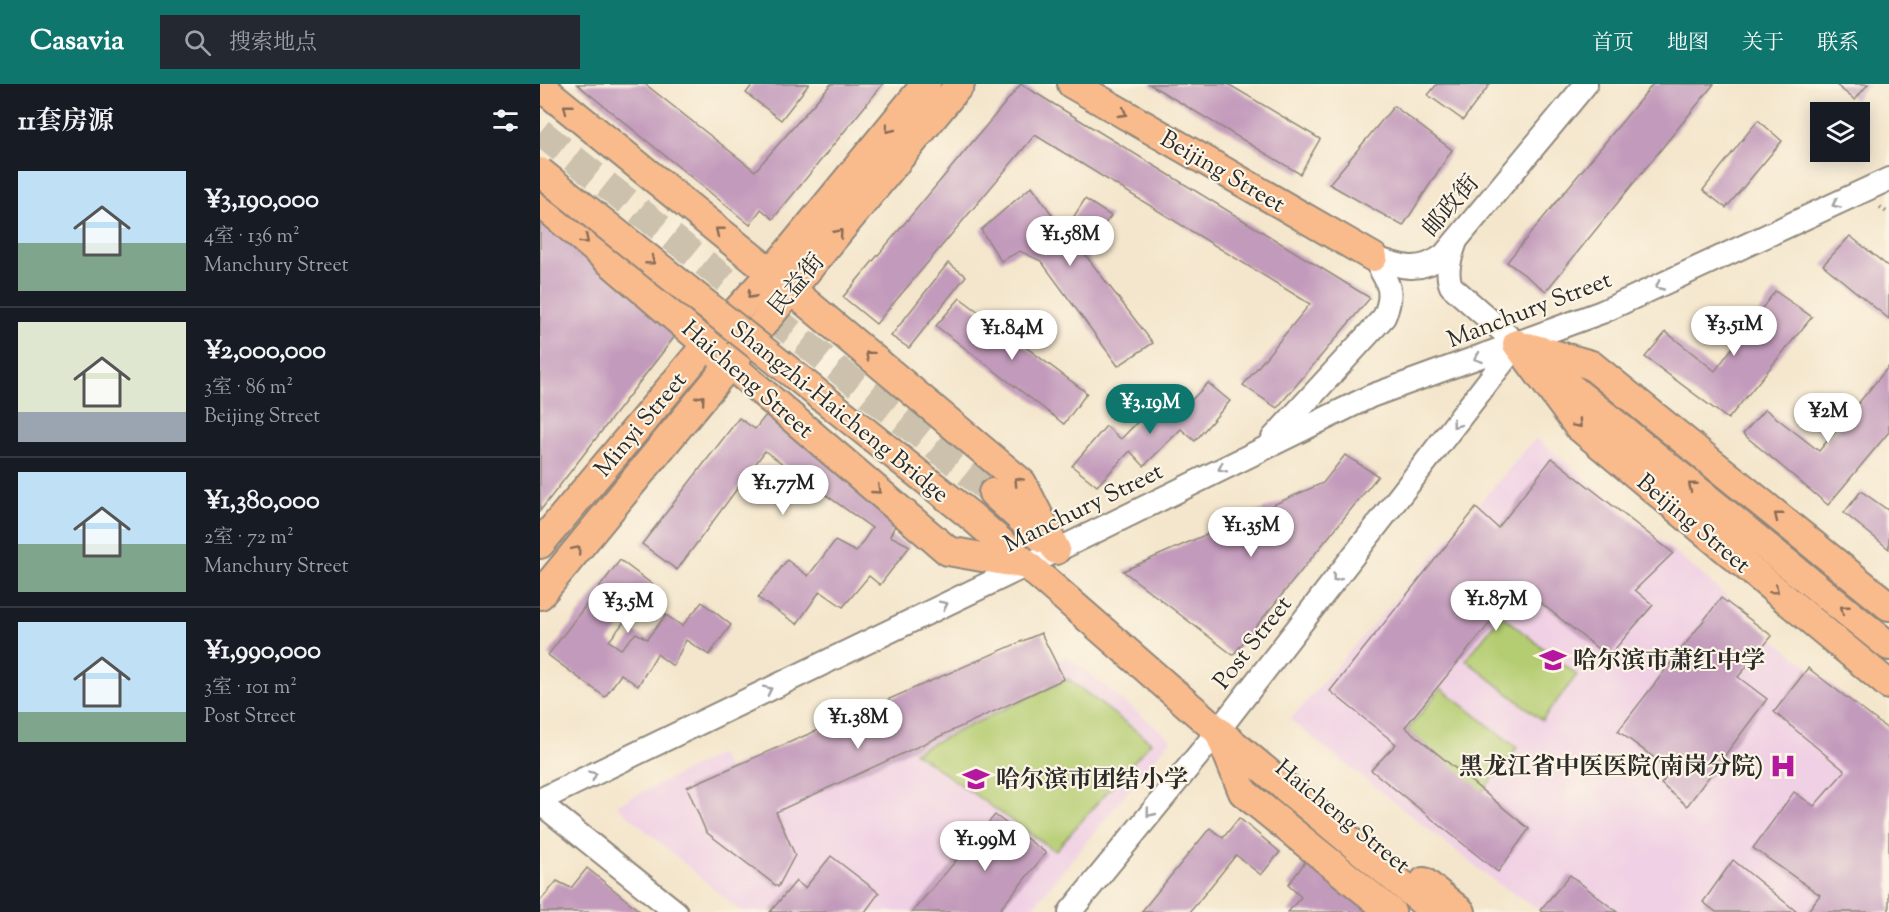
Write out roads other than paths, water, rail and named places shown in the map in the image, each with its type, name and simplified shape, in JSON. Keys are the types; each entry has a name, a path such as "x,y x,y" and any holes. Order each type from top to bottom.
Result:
{"main road":[{"name":"Minyi Street","path":"540,544 707,344 781,282 926,84"},
{"name":"民益街","path":"540,595 730,364 781,282 960,84"},
{"name":"Beijing Street","path":"1072,84 1373,257"},
{"path":"540,86 781,282 1022,483 1056,550"},
{"name":"Shangzhi-Haicheng Bridge","path":"540,172 971,516 1027,566"},
{"name":"Haicheng Street","path":"540,202 948,551 1027,566 1218,731 1435,912"},
{"path":"1517,344 1591,365 1889,606"},
{"name":"Beijing Street","path":"1517,344 1889,646"},
{"name":"Beijing Street","path":"1517,344 1578,426 1889,684"},
{"path":"993,493 1056,550"},
{"name":"Haicheng Street","path":"1218,731 1243,792 1391,912"},
{"name":"Haicheng Street","path":"1218,731 1280,762 1461,912"}],"street":[{"name":"邮政街","path":"1373,257 1404,267 1426,266 1444,255 1586,84"},
{"name":"Manchury Street","path":"540,801 1027,566 1371,396 1602,312 1889,179"},
{"path":"1456,241 1449,263 1451,286 1517,344"},
{"path":"1264,448 1384,317 1391,294 1390,286 1373,257"},
{"name":"Post Street","path":"1070,912 1218,731 1517,344"},
{"path":"540,801 676,912"}],"tunnel":[{"path":"540,132 993,493"}],"place":[{"name":"哈尔滨市萧红中学","path":"1553,660"},
{"name":"黑龙江省中医医院(南岗分院)","path":"1783,766"},
{"name":"哈尔滨市团结小学","path":"976,779"}]}
